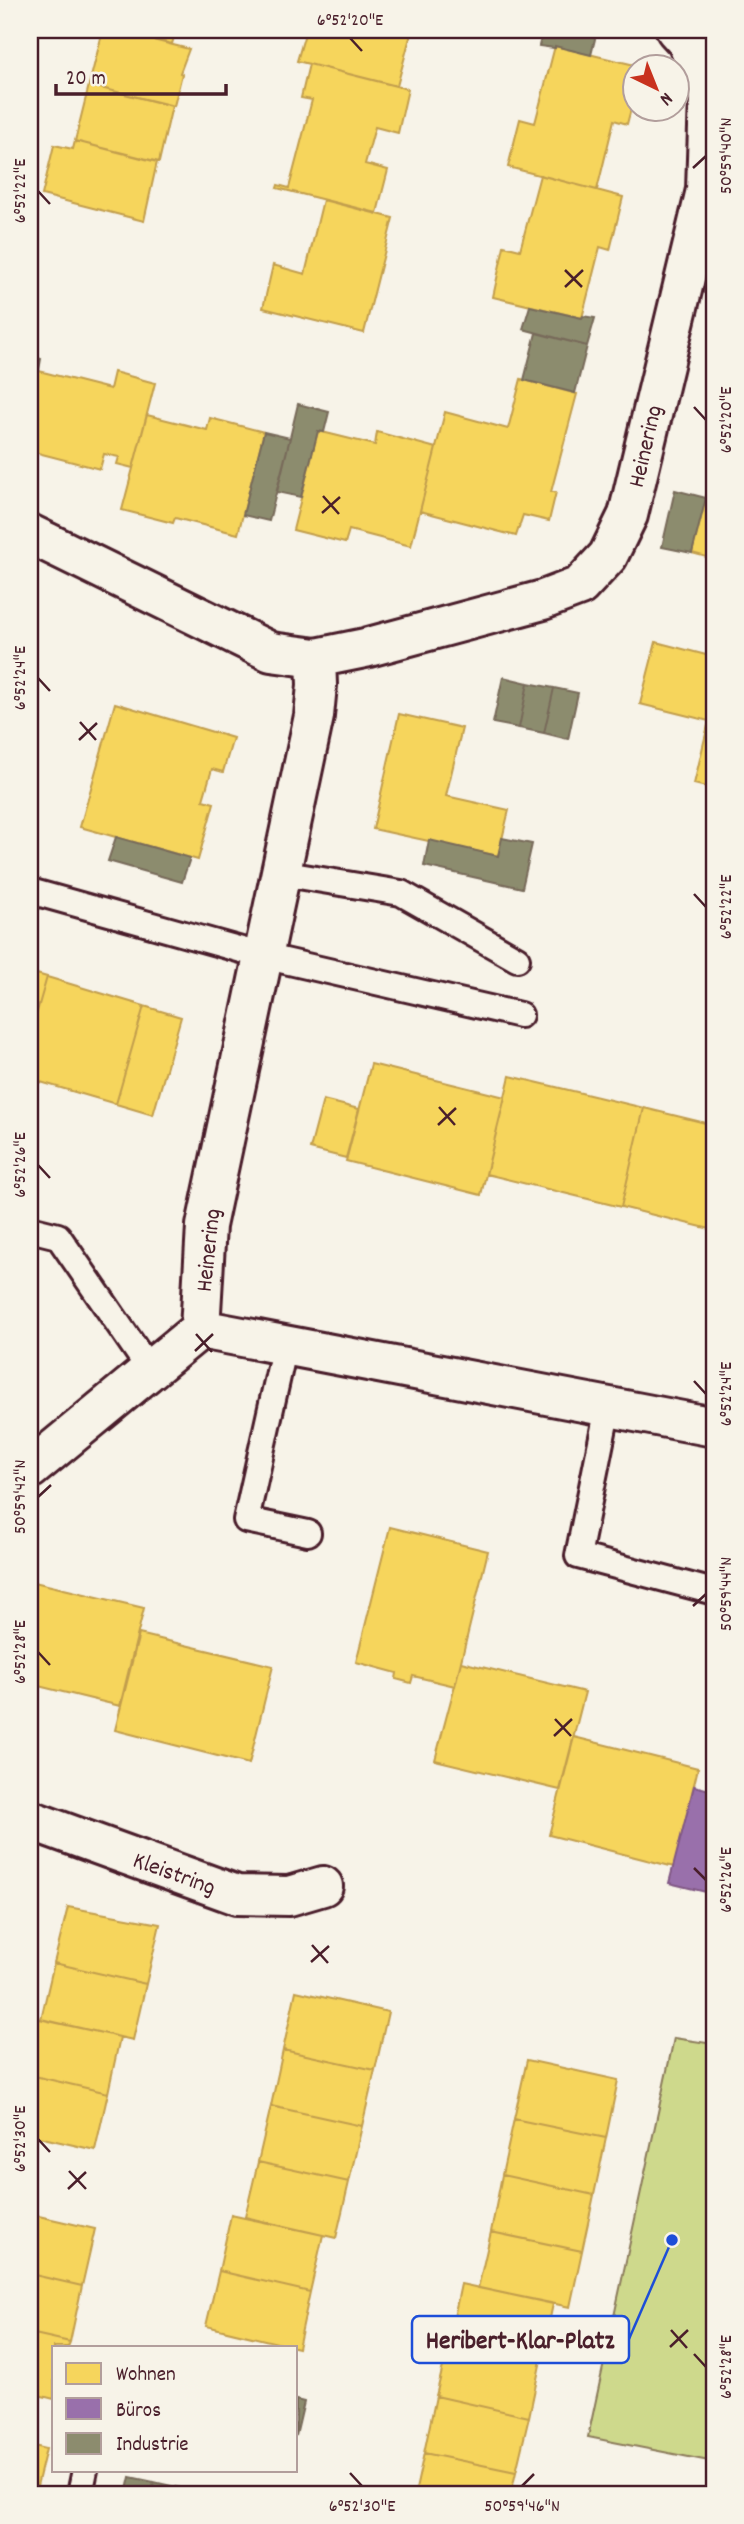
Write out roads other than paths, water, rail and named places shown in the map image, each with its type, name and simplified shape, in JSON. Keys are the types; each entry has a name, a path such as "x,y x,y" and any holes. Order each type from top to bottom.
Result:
{"street":[{"name":"Heinering","path":"30,534 271,652 316,658 365,648 543,600 580,586 608,556 628,515 705,190 709,96 692,37"},
{"name":"Heinering","path":"200,1329 206,1226 314,716 316,658"},
{"path":"30,1469 200,1329 714,1427"},
{"name":"Kleistring","path":"30,1820 237,1895 289,1896 323,1886"}],"lane":[{"path":"281,873 401,893 517,959"},
{"path":"30,891 263,956 520,1014"},
{"path":"30,1229 58,1236 150,1370"},
{"path":"285,1345 246,1520 309,1533"},
{"path":"608,1407 578,1556 714,1592"},
{"path":"80,2494 85,2472"}],"place":[{"name":"Heribert-Klar-Platz","path":"672,2240"}]}
